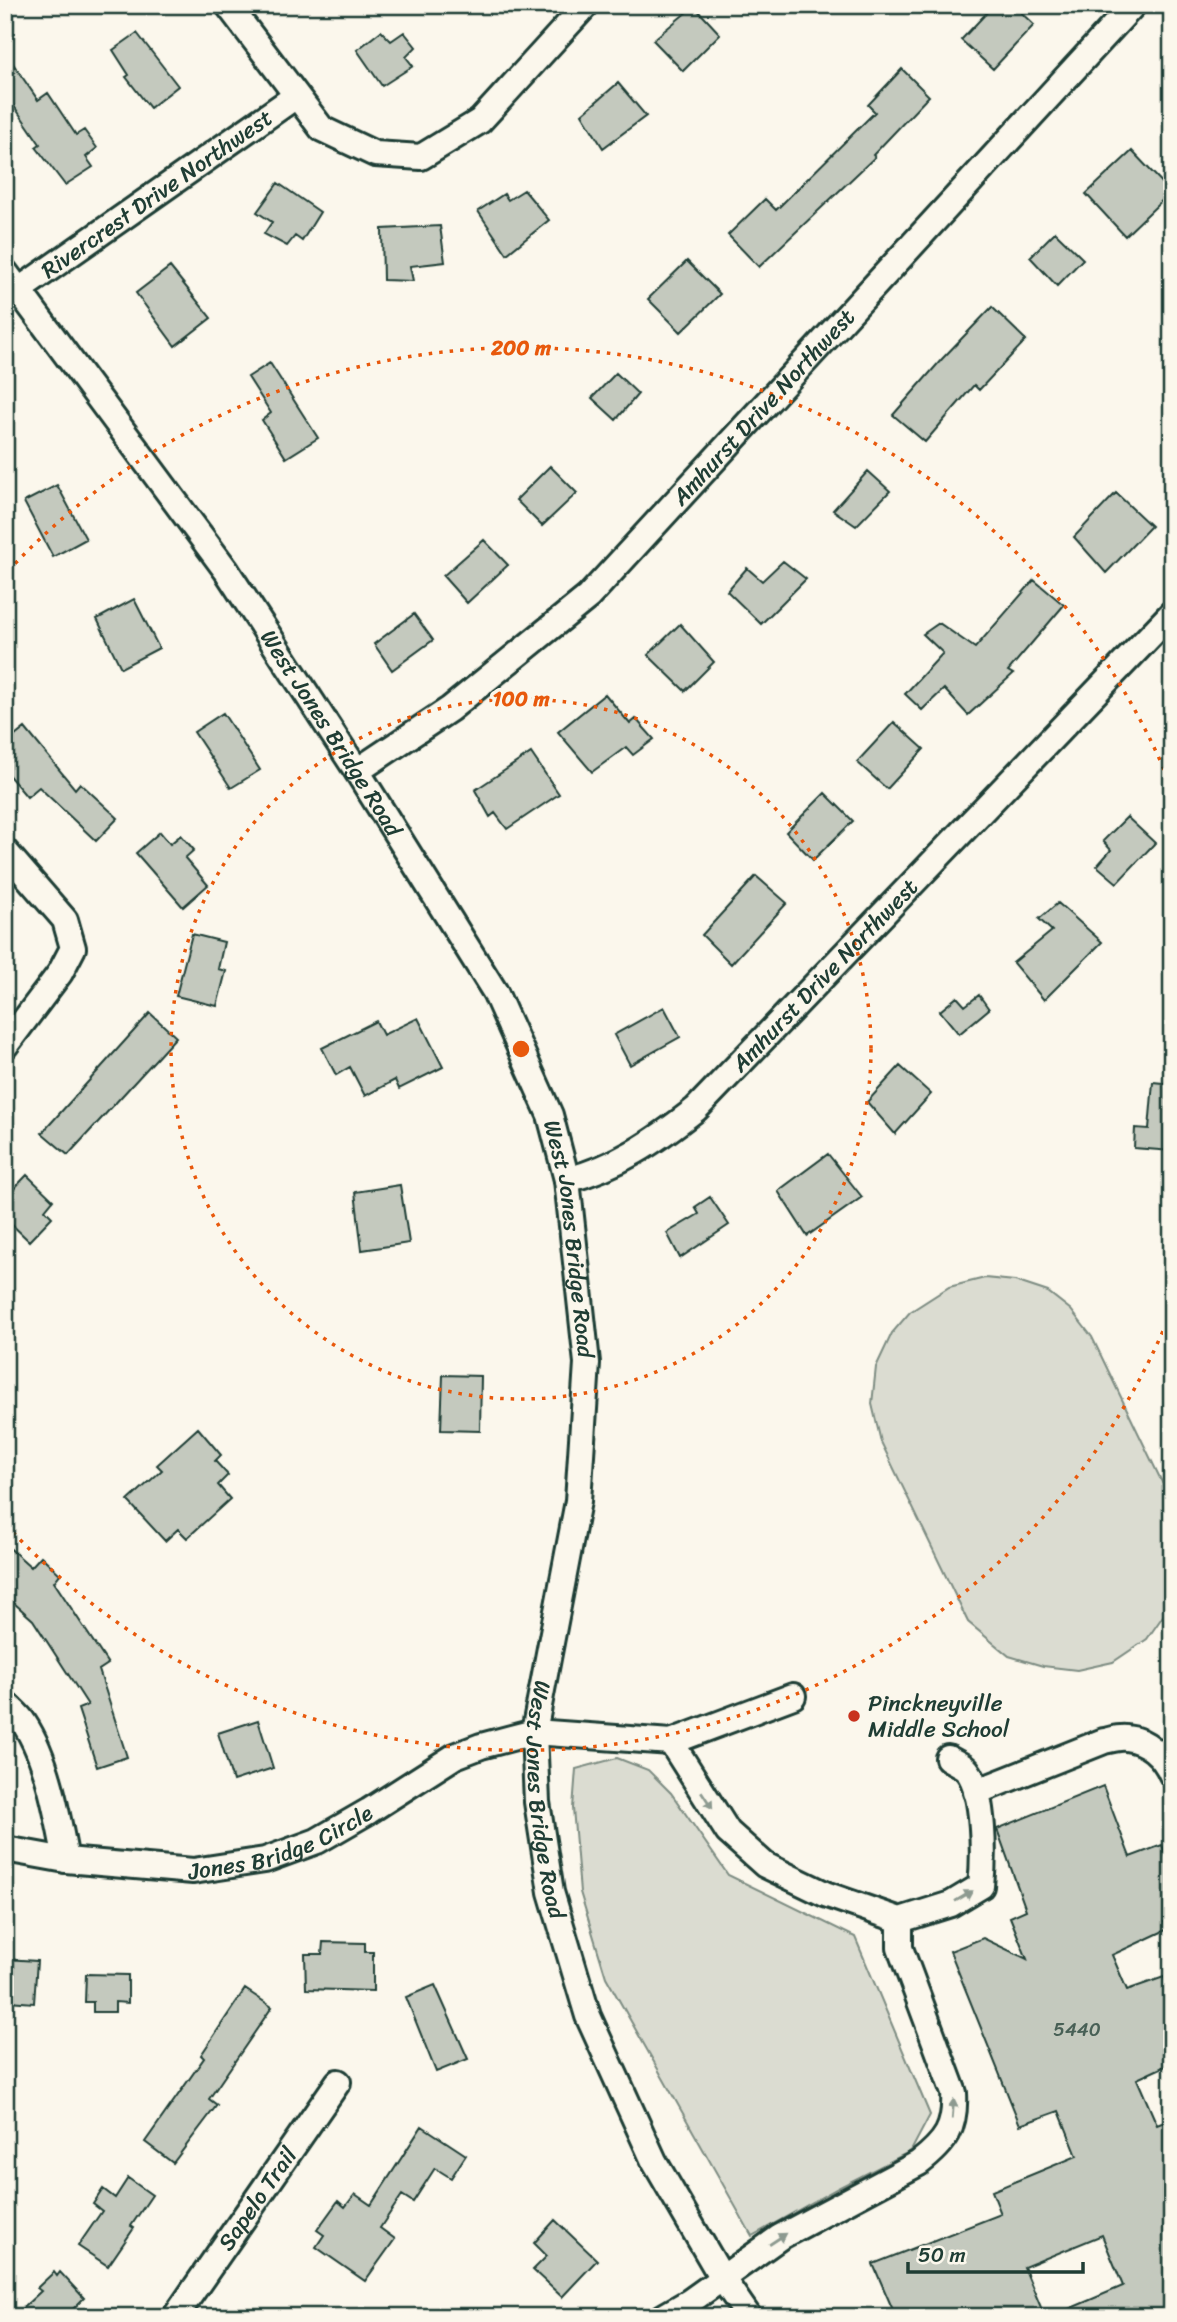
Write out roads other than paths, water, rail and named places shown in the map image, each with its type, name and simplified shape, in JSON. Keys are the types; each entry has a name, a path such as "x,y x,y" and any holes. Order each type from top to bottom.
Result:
{"street":[{"path":"228,5 322,129 374,154 421,157 480,121 586,5"},
{"name":"Amhurst Drive Northwest","path":"357,771 450,709 588,597 1133,5"},
{"name":"Rivercrest Drive Northwest","path":"12,281 296,96"},
{"name":"West Jones Bridge Road","path":"12,281 226,570 357,771 495,992 550,1115 567,1180 587,1363 578,1501 534,1732 537,1802 551,1892 588,2016 654,2161 722,2278 749,2317"},
{"name":"Amhurst Drive Northwest","path":"567,1180 597,1172 654,1142 696,1109 1172,613"},
{"path":"5,851 65,920 73,948 60,973 5,1046"},
{"path":"793,1696 671,1742 728,1832 765,1866 824,1894 900,1920 951,1904 981,1886 984,1857 976,1792 967,1770 948,1758"},
{"path":"5,1703 24,1723 40,1758 54,1797 66,1860"},
{"name":"Jones Bridge Circle","path":"5,1849 66,1860 193,1871 265,1860 317,1841 455,1756 481,1746 534,1732 671,1742"},
{"path":"976,1792 1104,1741 1126,1738 1148,1745 1167,1763 1172,1775"},
{"path":"663,2317 780,2237 919,2163 933,2152 948,2134 955,2113 954,2093 900,1948 900,1920"},
{"name":"Sapelo Trail","path":"175,2317 338,2082"}],"place":[{"name":"Pinckneyville Middle School","path":"854,1716"}]}
